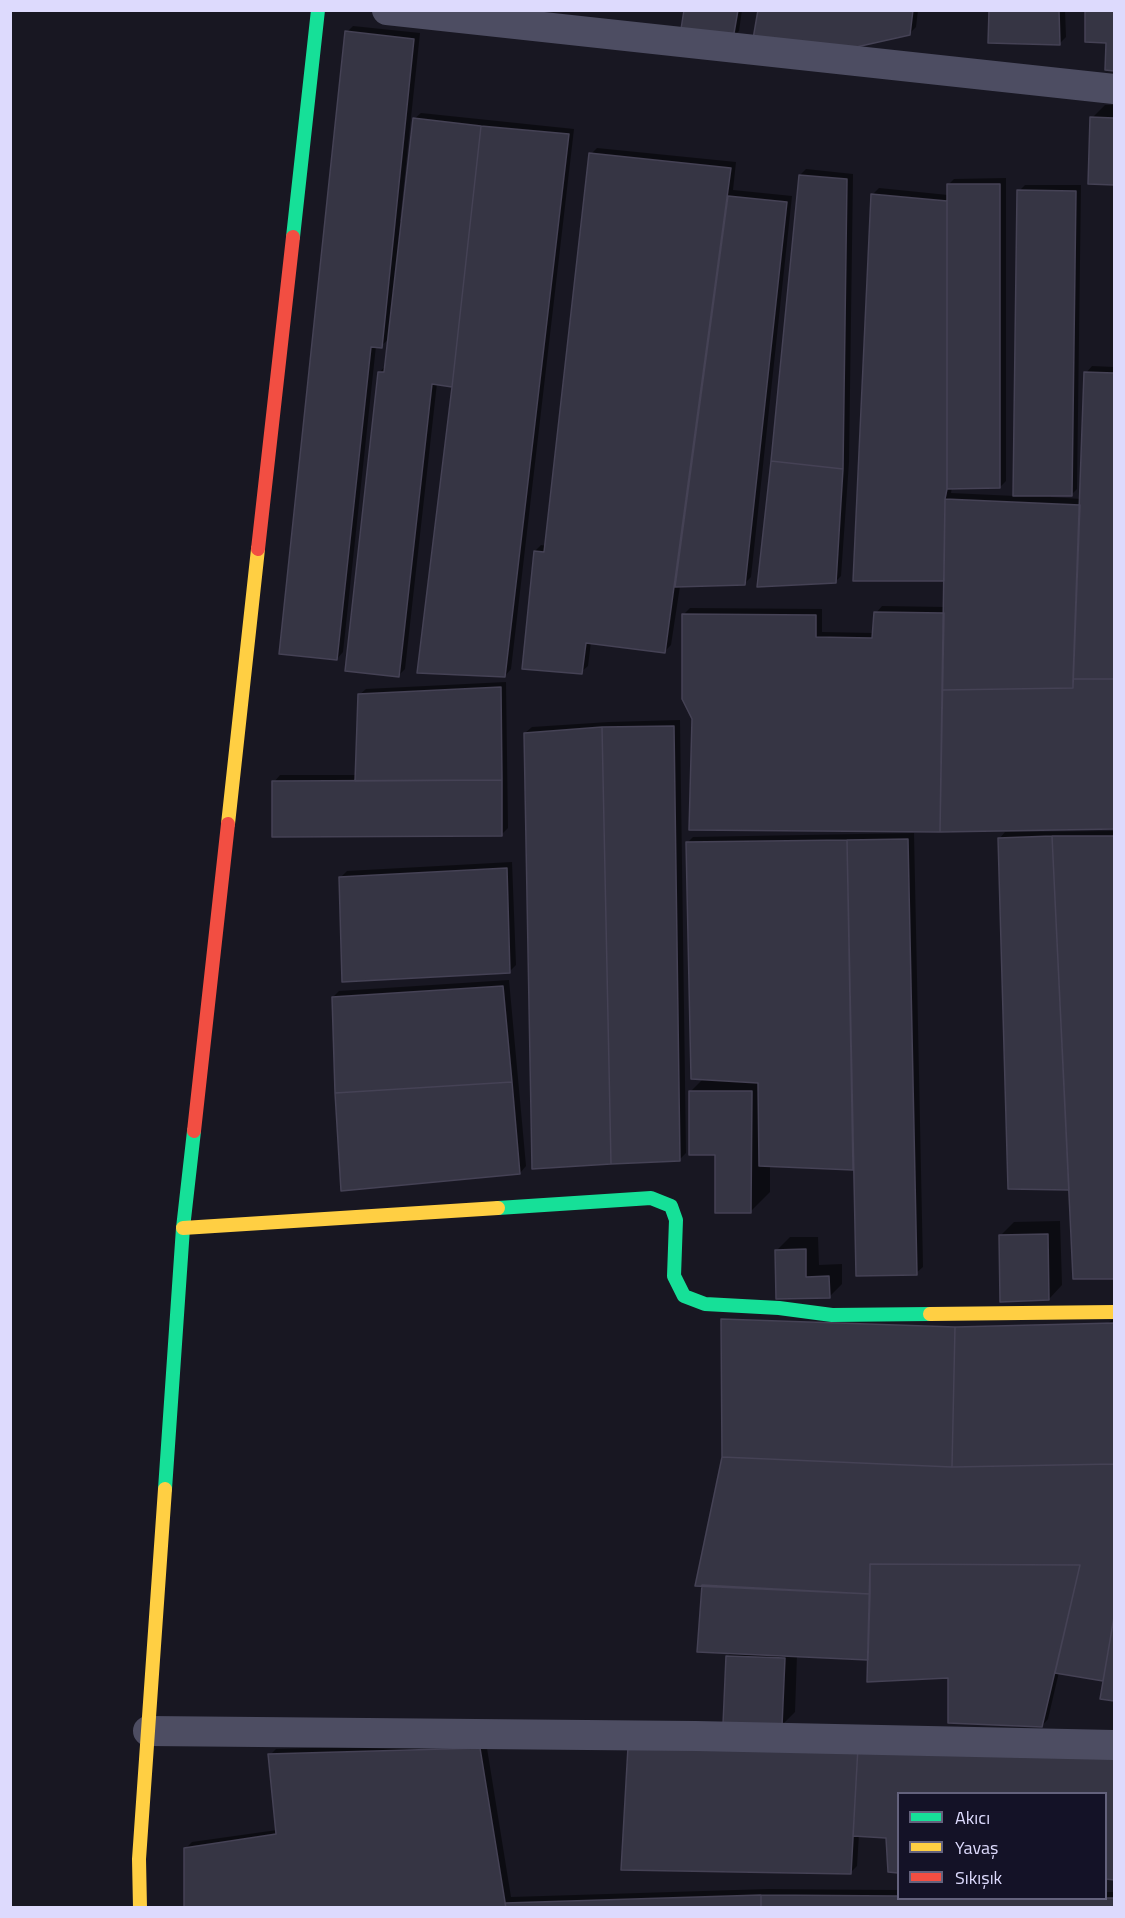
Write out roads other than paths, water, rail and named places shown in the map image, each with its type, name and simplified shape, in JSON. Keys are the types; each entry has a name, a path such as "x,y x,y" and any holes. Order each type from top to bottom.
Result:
{"street":[{"path":"140,1908 139,1859 183,1228 318,10"},
{"path":"387,10 1114,89"},
{"path":"183,1228 651,1198 671,1206 676,1220 674,1276 684,1296 705,1304 779,1308 832,1315 1114,1312"},
{"path":"148,1731 696,1736 1114,1745"}]}
